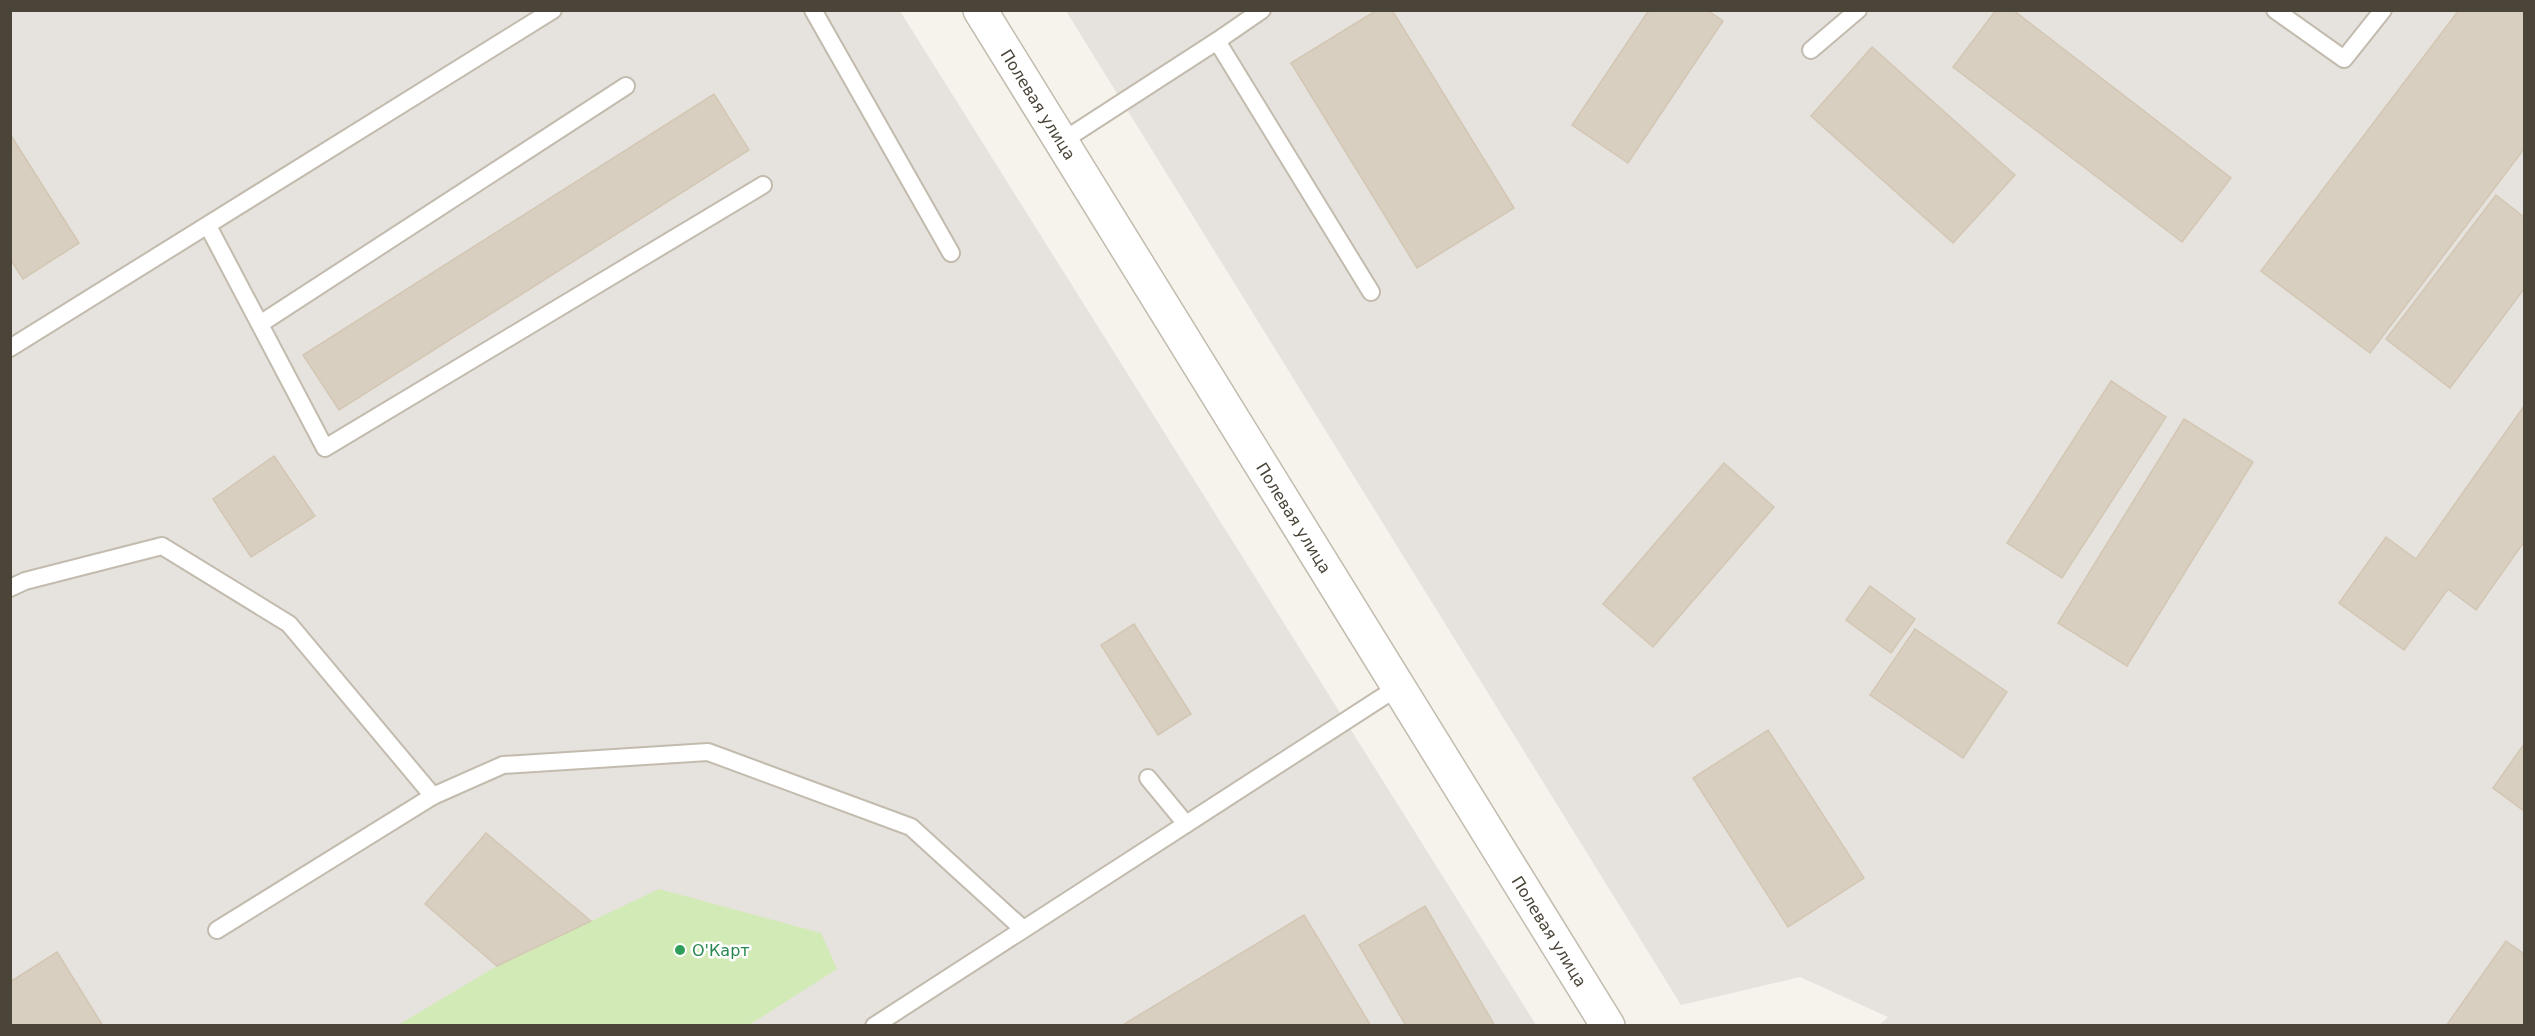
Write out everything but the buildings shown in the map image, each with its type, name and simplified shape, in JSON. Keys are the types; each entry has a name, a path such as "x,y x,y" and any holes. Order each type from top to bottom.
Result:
{"street":[{"name":"Полевая улица","path":"980,10 1608,1026"}],"lane":[{"path":"10,348 553,10"},
{"path":"813,10 951,253"},
{"path":"1061,142 1262,10"},
{"path":"1811,50 1858,10"},
{"path":"2275,10 2344,59 2383,10"},
{"path":"1217,41 1371,292"},
{"path":"260,324 626,86"},
{"path":"208,226 325,448 763,185"},
{"path":"10,588 25,581 162,546 289,624 433,796"},
{"path":"874,1026 1398,687"},
{"path":"217,930 433,796 503,765 708,752 911,826 1023,929"},
{"path":"1148,778 1186,824"}],"shaded area":[{"path":"10,11 900,11 1536,1025 11,1025"},
{"path":"1066,11 2524,11 2524,1025 1879,1025 1888,1017 1800,977 1681,1005"}],"green space":[{"name":"О'Карт","path":"659,889 821,933 837,969 749,1025 398,1025 497,966"}],"place":[{"name":"О'Карт","path":"680,950"}]}
